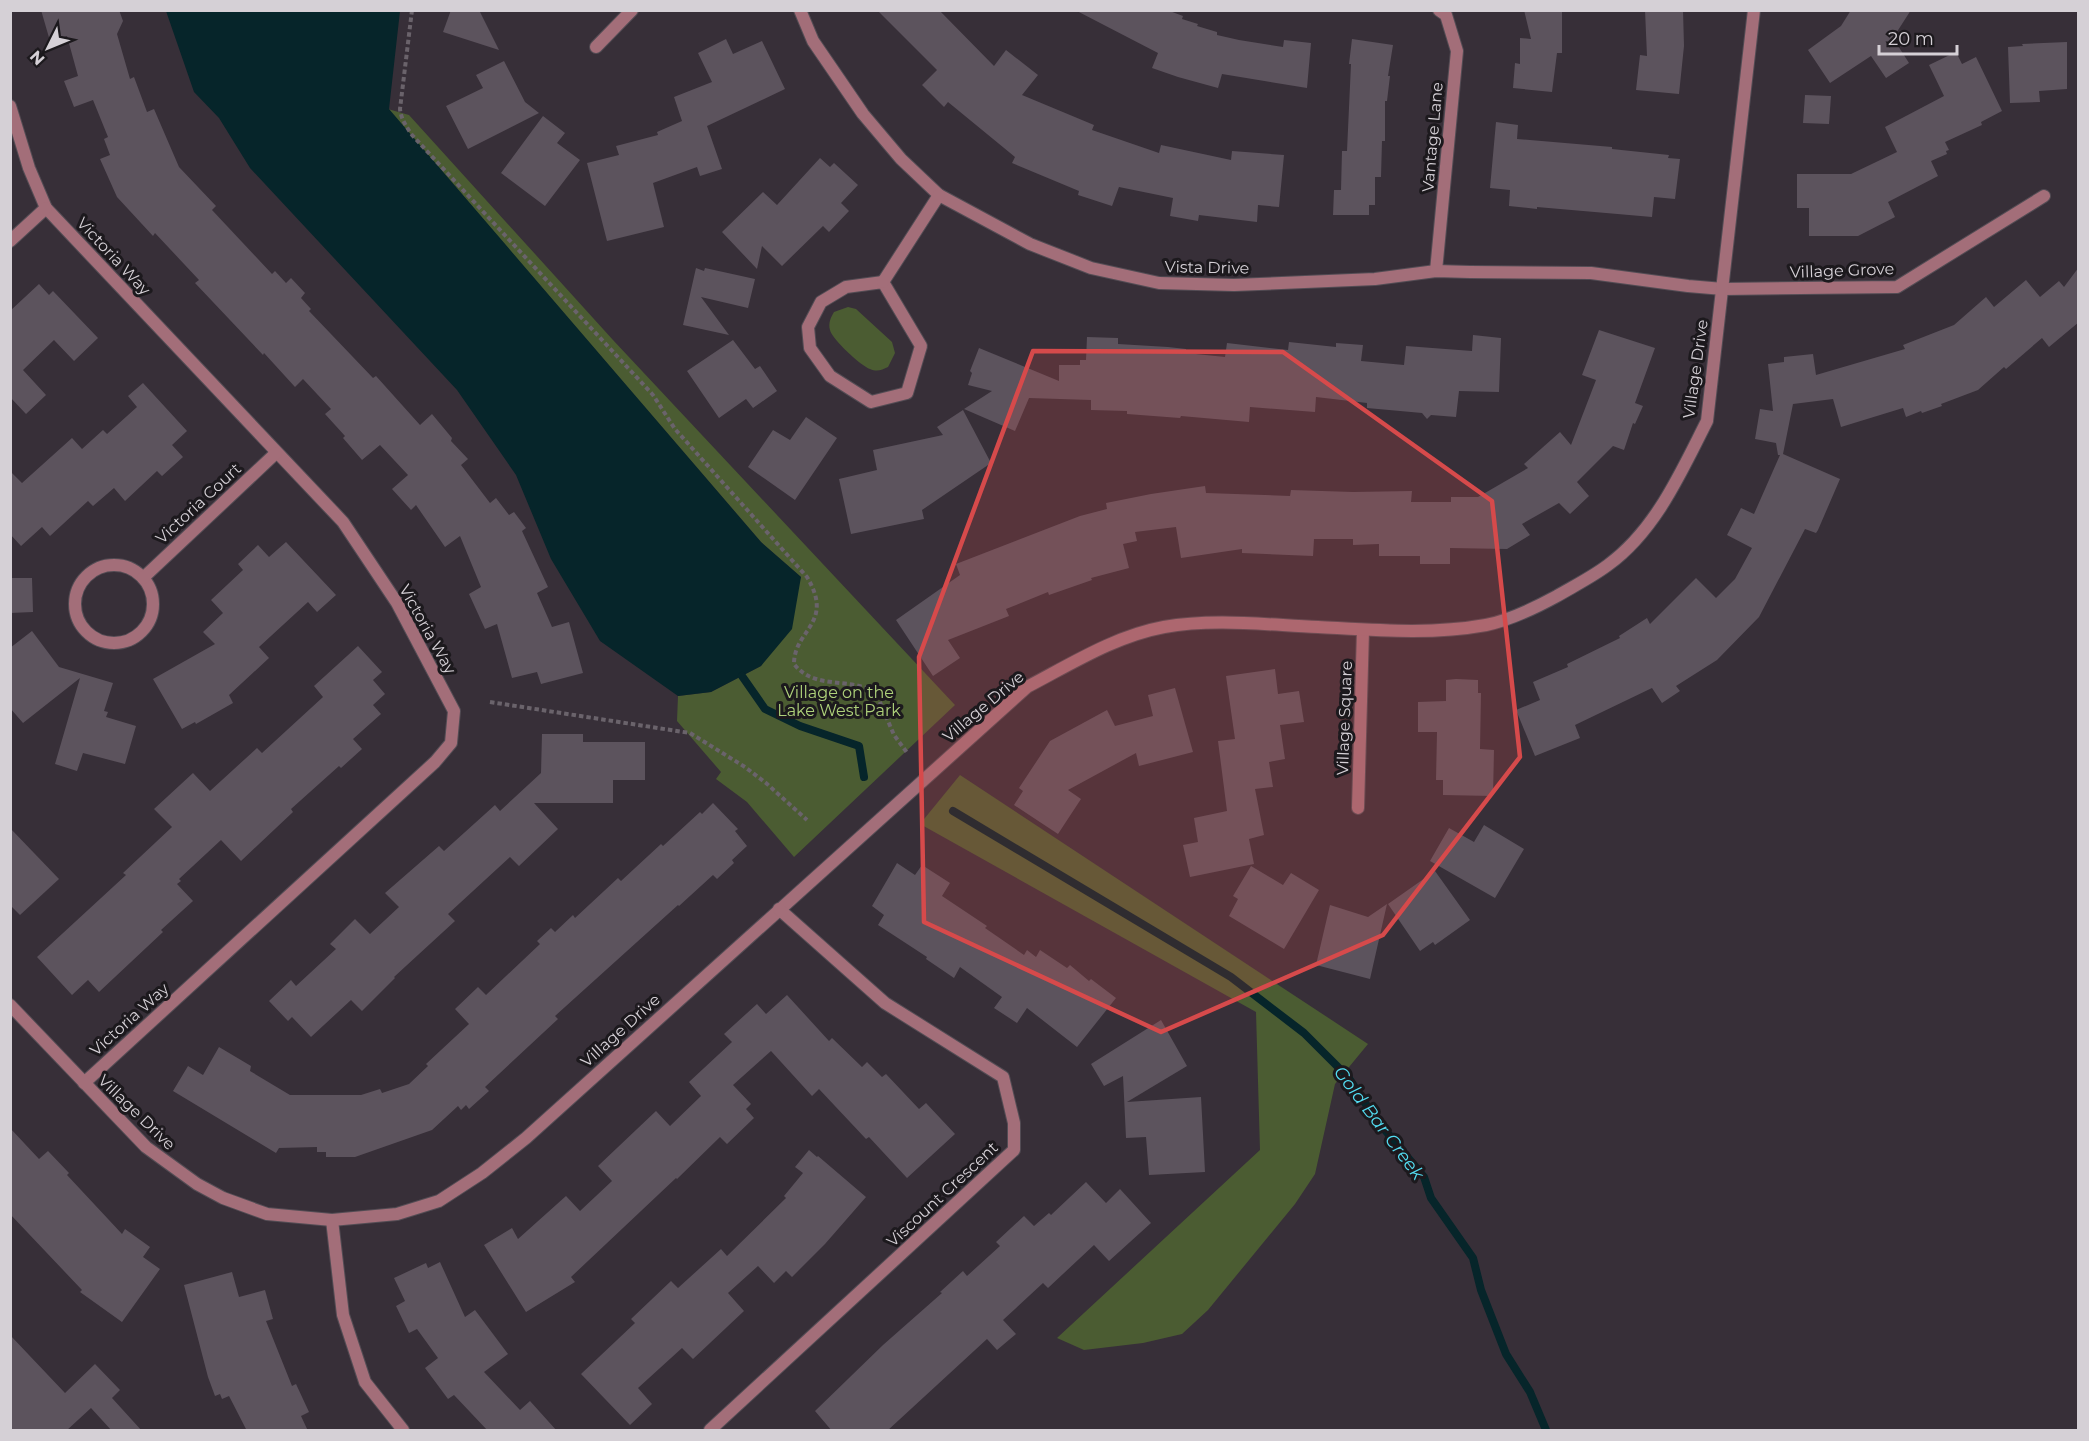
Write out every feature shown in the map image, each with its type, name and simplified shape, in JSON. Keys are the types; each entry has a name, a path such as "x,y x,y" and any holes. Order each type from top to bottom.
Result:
{"street":[{"path":"596,47 632,10"},
{"name":"Vista Drive","path":"800,10 813,42 863,114 901,159 939,195 1030,244 1091,268 1159,284 1234,285 1364,280 1436,272 1591,273 1723,289"},
{"name":"Vantage Lane","path":"1436,272 1457,51 1446,15 1440,10"},
{"name":"Village Drive","path":"10,1005 146,1147 196,1184 223,1198 267,1214 332,1220 397,1214 439,1201 482,1173 526,1138 1027,687 1118,639 1164,627 1222,623 1363,630 1441,630 1488,625 1533,610 1609,564 1639,535 1681,475 1707,421 1754,10"},
{"path":"10,106 29,168 46,208 10,241"},
{"path":"883,282 921,346 907,393 871,402 830,376 810,348 808,327 821,302 846,287 883,282 939,195"},
{"name":"Village Grove","path":"1723,289 1897,287 2044,196"},
{"name":"Victoria Way","path":"46,208 343,522 397,603 454,711 451,743 435,762 84,1083"},
{"name":"Victoria Court","path":"143,578 276,453"},
{"path":"113,564 126,566 138,572 143,578 149,585 153,598 153,612 148,624 138,635 115,643 102,641 89,635 76,615 75,601 80,582 89,572 113,564"},
{"name":"Village Square","path":"1358,808 1363,630"},
{"name":"Viscount Crescent","path":"710,1431 1014,1150 1014,1123 1003,1077 885,1003 778,909"},
{"path":"332,1220 343,1315 365,1382 403,1431"}],"path":[{"path":"412,10 400,109 400,116 405,125 531,266 653,396 675,429 807,577 814,592 817,607 811,627 795,652 796,667 817,681 859,684 876,693 894,735 908,754"},
{"path":"490,702 690,733 752,772 807,820"}],"highlighted area":[{"path":"1033,351 1283,352 1492,501 1520,757 1383,935 1161,1032 924,922 919,657"}],"green space":[{"name":"Village on the Lake West Park","path":"388,109 409,115 613,340 955,705 794,857 747,802 716,779 721,772 677,721 678,696 711,692 761,666 801,577 761,542"},
{"path":"848,307 856,309 892,342 895,353 888,367 873,370 866,367 847,352 832,334 829,325 834,312"},
{"path":"960,775 1368,1044 1335,1084 1315,1174 1295,1204 1208,1310 1182,1334 1143,1343 1084,1350 1057,1338 1260,1150 1256,1012 920,824"}],"water":[{"path":"166,11 400,11 389,109 761,542 801,577 792,629 761,666 711,692 678,696 600,641 551,559 516,475 457,390 250,168 219,118 194,92"}],"building":[{"path":"41,10 119,10 123,21 117,34 130,79 134,77 147,112 154,109 179,167 216,206 212,210 272,274 275,271 286,283 291,278 305,293 301,298 311,309 309,311 373,378 376,376 420,425 432,414 452,438 451,441 468,459 461,465 490,503 496,498 509,515 514,512 526,528 522,531 548,587 537,593 552,627 569,622 583,673 541,684 537,672 512,678 497,624 485,629 469,594 481,587 460,536 445,547 416,505 411,510 392,489 408,475 380,445 362,460 325,414 331,409 303,379 295,387 195,283 199,280 155,233 153,236 117,197 100,159 110,155 104,139 108,137 93,100 74,107 64,81 78,76 67,36 50,41"},
{"path":"451,10 479,10 499,50 443,32"},
{"path":"877,10 939,10 994,66 1006,50 1038,75 1022,95 1094,125 1092,130 1159,153 1161,145 1231,160 1232,151 1284,155 1279,207 1258,205 1257,222 1199,215 1198,221 1170,216 1173,198 1119,187 1112,206 1078,195 1079,191 1012,163 1015,157 948,102 944,107 922,85 937,70"},
{"path":"1075,10 1167,10 1183,16 1182,19 1198,24 1197,26 1217,32 1217,35 1283,47 1284,40 1311,43 1307,88 1222,74 1218,88 1178,77 1152,68 1158,53"},
{"path":"1524,10 1562,10 1562,53 1557,53 1552,92 1513,88 1515,63 1520,64 1520,38 1531,39"},
{"path":"1645,10 1683,10 1684,46 1679,94 1636,90 1640,55 1647,56"},
{"path":"1851,10 1911,10 1893,38 1909,63 1886,78 1871,56 1830,83 1808,50 1841,26"},
{"path":"726,39 733,54 762,41 785,89 707,126 722,169 700,176 697,167 653,183 664,227 607,241 587,163 619,155 616,146 658,135 657,132 682,121 674,97 712,82 698,53"},
{"path":"1352,39 1393,45 1387,101 1385,101 1385,141 1382,141 1381,177 1375,177 1375,205 1369,205 1369,215 1333,215 1334,190 1341,190 1342,151 1347,151 1351,64 1349,64"},
{"path":"2067,42 2067,89 2039,91 2040,102 2010,103 2008,47 2023,46 2022,44"},
{"path":"1956,52 1962,64 1976,57 2002,111 1981,122 1982,125 1945,142 1949,150 1946,151 1947,154 1931,161 1938,176 1888,202 1895,217 1858,236 1809,236 1809,208 1797,208 1797,174 1851,174 1897,152 1885,127 1944,96 1929,65"},
{"path":"504,61 525,102 539,113 468,149 446,106 483,88 476,75"},
{"path":"1805,95 1831,96 1829,124 1803,123"},
{"path":"543,116 565,133 557,143 580,160 545,206 501,173"},
{"path":"1496,122 1518,125 1517,139 1612,147 1612,149 1669,155 1668,158 1680,159 1675,199 1654,197 1652,217 1509,206 1510,190 1490,188"},
{"path":"820,158 830,167 834,163 858,185 841,203 849,211 829,232 823,226 782,266 762,246 757,269 722,232 763,192 777,205"},
{"path":"2079,267 2079,322 2049,347 2042,338 1978,390 1922,413 1921,411 1906,417 1903,408 1841,427 1833,399 1793,404 1783,454 1840,479 1818,530 1816,533 1805,529 1759,617 1717,660 1676,686 1680,691 1662,703 1652,688 1575,725 1580,738 1535,756 1516,710 1540,700 1533,682 1568,667 1567,664 1620,638 1619,636 1647,618 1650,624 1696,578 1716,598 1735,579 1752,548 1727,535 1741,508 1754,514 1780,455 1778,455 1776,443 1755,439 1760,409 1773,411 1768,364 1784,362 1784,357 1813,354 1816,375 1905,349 1903,345 1954,325 1986,297 1994,307 2026,280 2040,297 2059,281 2064,287"},
{"path":"696,268 755,279 748,308 701,297 729,335 683,325"},
{"path":"39,284 49,295 53,291 98,338 74,361 54,340 23,370 46,395 26,414 10,397 10,311"},
{"path":"1599,330 1655,348 1635,403 1643,406 1635,424 1633,423 1624,450 1613,446 1577,482 1589,496 1570,514 1559,503 1522,524 1530,535 1507,549 1450,548 1450,564 1420,564 1420,556 1379,556 1379,544 1353,545 1353,539 1314,539 1313,556 1242,553 1242,549 1181,558 1176,527 1135,532 1137,541 1123,544 1129,568 1091,578 1092,580 1049,595 1048,592 1006,609 1009,616 948,640 960,658 933,676 896,620 960,575 956,564 1080,516 1107,509 1106,503 1205,486 1206,493 1290,496 1291,490 1412,491 1411,502 1451,502 1451,497 1478,497 1528,468 1524,464 1560,432 1571,445 1596,380 1582,375"},
{"path":"1473,335 1501,338 1499,392 1459,391 1456,417 1431,415 1427,419 1422,413 1367,408 1367,403 1316,397 1315,412 1250,407 1249,422 1127,414 1127,411 1091,410 1091,400 1029,398 1015,431 964,409 992,391 968,385 972,373 970,371 979,348 1059,381 1059,365 1080,365 1080,360 1086,360 1087,337 1118,338 1118,344 1186,349 1186,353 1225,357 1227,343 1288,350 1289,342 1336,347 1336,343 1363,345 1361,361 1404,365 1406,346 1472,351"},
{"path":"733,340 755,369 760,366 777,391 753,408 746,399 719,418 687,371"},
{"path":"143,383 187,431 172,445 183,457 162,476 157,471 125,501 114,488 93,506 88,501 50,536 42,527 21,546 10,534 10,471 22,483 72,438 82,449 103,430 107,434 137,407 128,396"},
{"path":"963,410 991,463 922,510 924,519 851,534 839,479 877,470 873,450 943,435 937,427"},
{"path":"806,417 837,438 795,500 748,467 773,430 790,440"},
{"path":"286,542 336,595 317,612 308,602 259,647 269,658 229,695 233,703 196,724 195,722 182,729 153,679 215,644 203,632 223,613 211,600 243,570 238,564 258,545 269,557"},
{"path":"10,578 32,578 33,612 10,613"},
{"path":"32,631 59,667 113,683 104,711 108,712 106,717 136,726 125,764 83,753 77,771 55,764 80,678 23,723 10,708 10,648"},
{"path":"358,646 382,672 373,680 385,694 373,705 381,714 353,739 362,749 341,768 339,766 291,809 293,812 241,861 221,840 179,879 181,881 177,884 193,901 99,992 88,980 72,995 37,957 126,875 123,873 172,827 154,809 193,773 210,791 257,748 262,753 323,697 314,686"},
{"path":"1275,669 1278,694 1299,691 1304,722 1280,725 1285,759 1269,762 1273,787 1255,789 1264,835 1249,839 1254,864 1190,877 1183,845 1198,842 1194,818 1227,811 1218,741 1235,739 1226,676"},
{"path":"1446,680 1478,680 1478,693 1481,693 1480,749 1494,750 1493,796 1443,795 1443,780 1436,780 1437,732 1418,732 1418,702 1446,701"},
{"path":"1175,688 1193,752 1139,766 1136,753 1068,790 1081,799 1058,834 1014,805 1023,791 1019,788 1050,741 1107,710 1115,726 1153,716 1148,695"},
{"path":"542,734 583,734 583,742 645,742 645,780 613,780 613,803 534,803 558,829 519,866 510,857 448,914 455,921 394,977 362,1011 351,1000 311,1037 292,1017 288,1021 269,1001 291,980 296,986 336,949 330,944 355,919 370,934 399,907 385,893 439,846 444,851 495,805 500,811 541,773"},
{"path":"713,803 738,829 735,831 747,846 732,860 734,863 717,879 713,875 555,1016 558,1019 485,1087 489,1091 469,1109 466,1105 461,1110 458,1106 432,1130 355,1157 326,1157 326,1152 317,1152 317,1147 279,1148 276,1153 173,1091 188,1066 203,1075 219,1047 251,1066 250,1071 290,1095 361,1095 380,1089 382,1093 409,1084 428,1066 426,1064 469,1024 455,1009 478,987 486,995 540,944 537,941 551,928 555,932 573,915 575,918 618,878 621,881 661,844 663,846"},
{"path":"1484,825 1524,849 1495,898 1430,861 1449,828 1474,842"},
{"path":"10,828 59,879 20,915 10,905"},
{"path":"897,863 915,875 922,865 950,883 942,896 987,926 985,928 1024,955 1027,950 1036,957 1040,950 1067,968 1070,965 1089,981 1091,979 1116,998 1077,1047 1027,1008 1017,1023 994,1008 1002,997 960,967 954,978 878,925 884,915 872,906"},
{"path":"1251,866 1283,885 1291,873 1319,890 1284,949 1229,916 1238,899 1233,896"},
{"path":"1435,871 1470,920 1435,945 1433,942 1420,951 1388,904"},
{"path":"1387,904 1370,979 1316,965 1330,905 1368,917"},
{"path":"787,995 829,1041 832,1038 862,1067 867,1062 882,1077 886,1074 919,1109 926,1103 955,1134 907,1178 869,1137 866,1139 819,1089 812,1096 771,1051 733,1085 751,1104 746,1109 754,1118 727,1144 720,1137 571,1277 575,1282 526,1312 484,1245 512,1228 518,1239 566,1196 580,1211 612,1181 598,1166 656,1111 670,1126 701,1096 689,1082 732,1042 724,1034 757,1004 766,1014"},
{"path":"1161,1020 1187,1066 1127,1102 1201,1097 1205,1172 1149,1175 1146,1137 1126,1138 1123,1076 1104,1086 1091,1064"},
{"path":"10,1128 39,1159 48,1151 122,1234 125,1229 150,1247 143,1257 160,1269 122,1322 80,1292 82,1290 10,1214"},
{"path":"809,1150 866,1197 825,1244 792,1277 786,1271 774,1283 758,1266 728,1293 744,1311 693,1359 682,1348 638,1388 652,1404 630,1425 581,1374 635,1323 631,1319 671,1281 678,1288 721,1249 727,1256 786,1198 784,1196 803,1173 795,1167"},
{"path":"1086,1182 1106,1203 1120,1189 1151,1223 1109,1261 1094,1245 1048,1288 1043,1283 1003,1320 1016,1334 997,1350 987,1339 887,1431 832,1431 815,1411 963,1271 967,1276 1000,1246 996,1242 1024,1216 1034,1226 1049,1213 1051,1215"},
{"path":"440,1262 465,1317 475,1310 508,1354 484,1372 520,1410 530,1401 557,1431 488,1431 454,1395 448,1399 425,1368 438,1358 417,1329 409,1333 396,1306 405,1301 394,1278 426,1263 428,1268"},
{"path":"232,1272 239,1297 265,1290 273,1319 266,1321 292,1386 296,1384 309,1412 301,1416 308,1431 247,1431 229,1396 222,1399 220,1394 215,1396 184,1285"},
{"path":"10,1335 65,1393 95,1364 120,1390 112,1398 142,1431 112,1431 91,1408 66,1431 10,1431"}],"waterway":[{"name":"Gold Bar Creek","path":"742,676 765,709 800,726 859,746 864,777"},
{"name":"Gold Bar Creek","path":"953,811 1231,977 1304,1033 1348,1077 1375,1118 1424,1177 1431,1198 1473,1258 1481,1290 1506,1354 1530,1392 1546,1430"}]}
